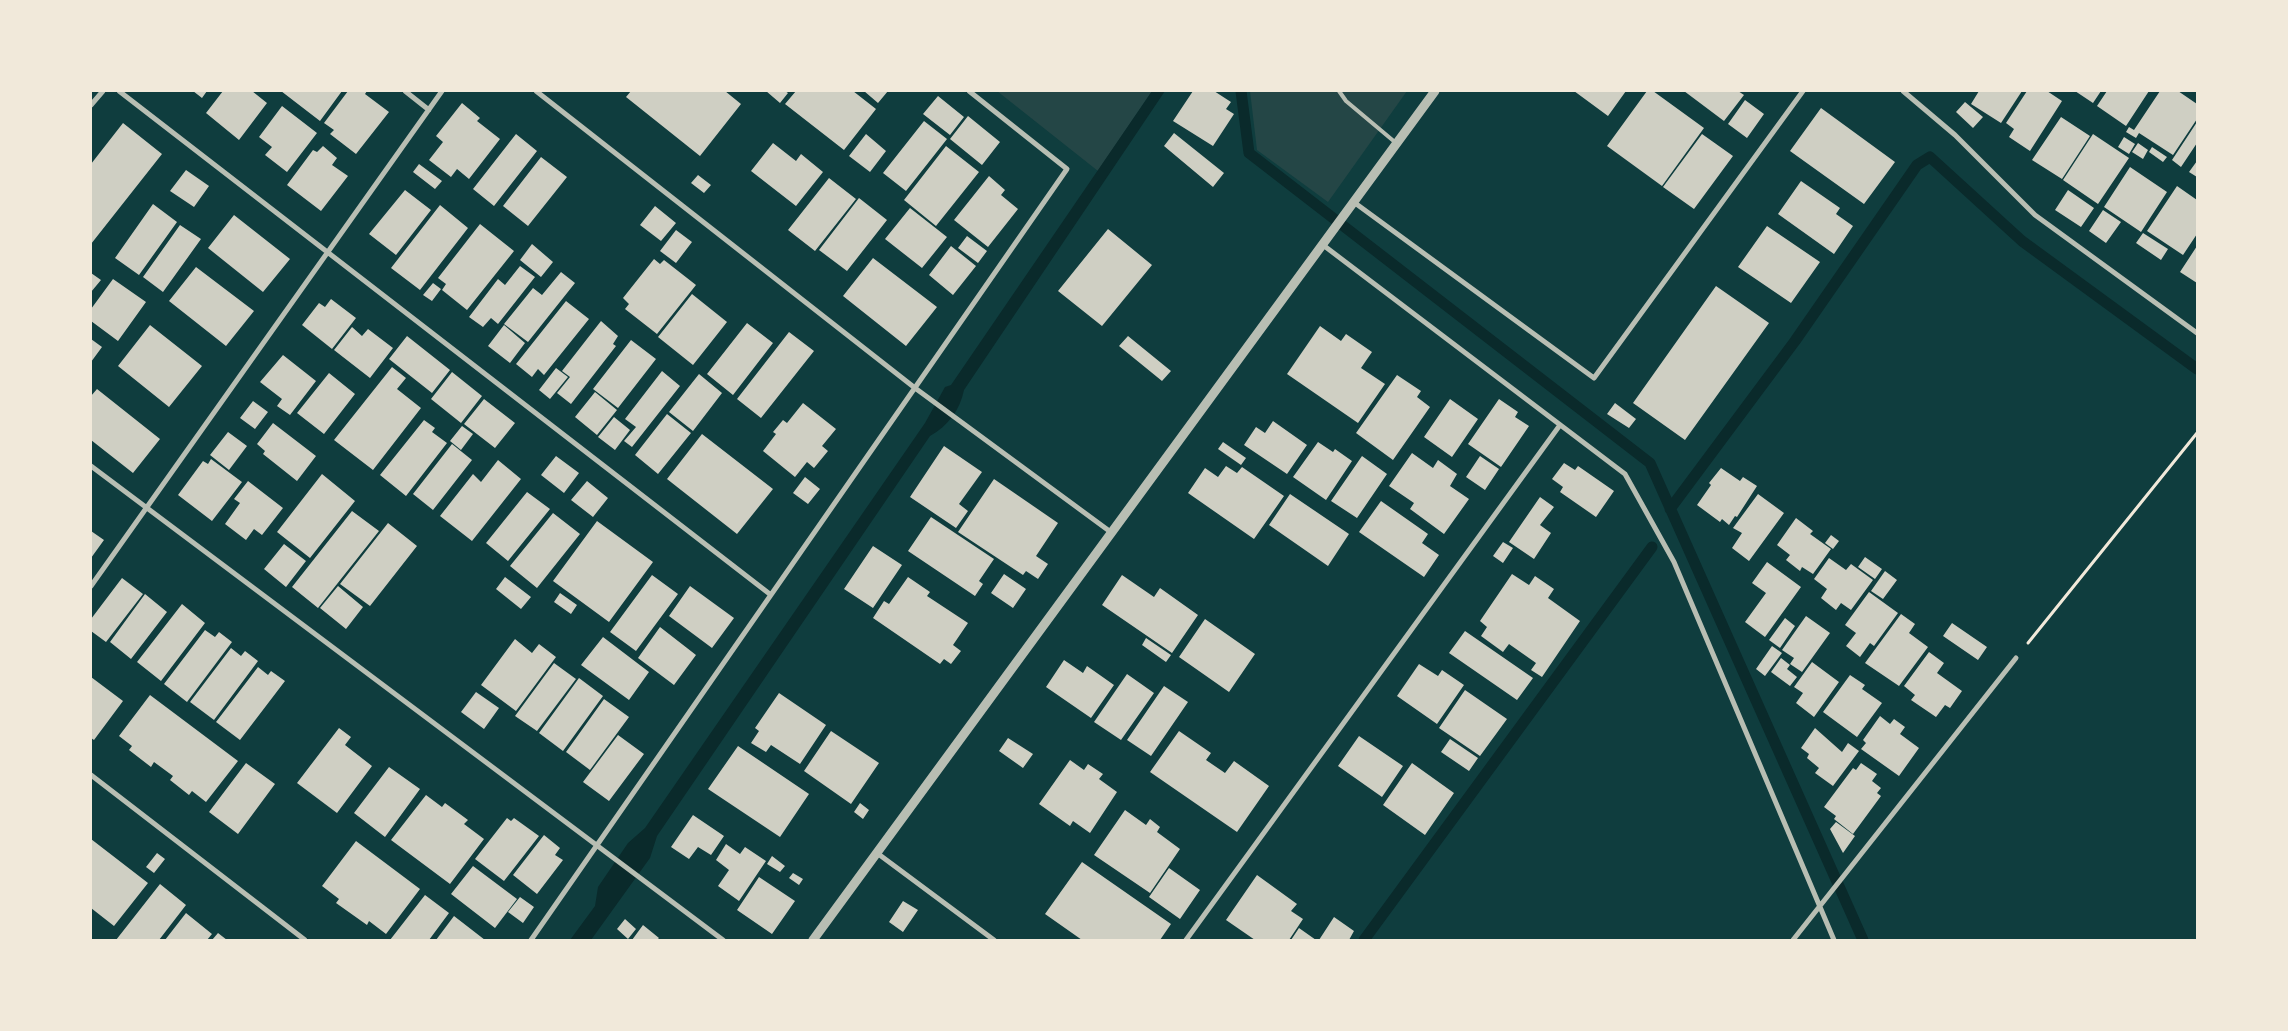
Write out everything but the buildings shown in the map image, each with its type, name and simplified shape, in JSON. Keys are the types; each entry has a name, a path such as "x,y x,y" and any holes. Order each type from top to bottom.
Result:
{"street":[{"path":"91,105 103,91"},
{"path":"119,91 771,595"},
{"path":"405,91 429,110"},
{"path":"91,586 442,91"},
{"path":"536,91 915,388 1112,533"},
{"path":"531,940 1067,169 969,91"},
{"path":"813,940 1355,203 1435,91"},
{"path":"1355,203 1594,378 1803,91"},
{"path":"1903,91 1955,135 2035,215 2197,333"},
{"path":"1323,245 1625,474 1674,562 1834,940"},
{"path":"1186,940 1560,425"},
{"path":"91,466 723,940"},
{"path":"1793,940 2016,658"},
{"path":"91,775 305,940"},
{"path":"877,853 994,940"}],"lane":[{"path":"1339,91 1346,101 1398,144"}],"path":[{"path":"2016,658 2197,433"}],"shaded area":[{"path":"997,91 1152,91 1098,171"},
{"path":"1152,91 1165,91 964,390 960,404 952,417 930,436 657,836 650,858 591,940 570,940 595,906 598,887 628,843 645,828 925,423 945,387 951,385"},
{"path":"1250,91 1407,91 1328,202 1257,150"}],"waterway":[{"path":"1241,91 1249,153 1650,463 1863,940"},
{"path":"1670,509 1795,341 1917,165 1930,157 2022,241 2197,369"},
{"path":"1364,940 1652,547"}]}
